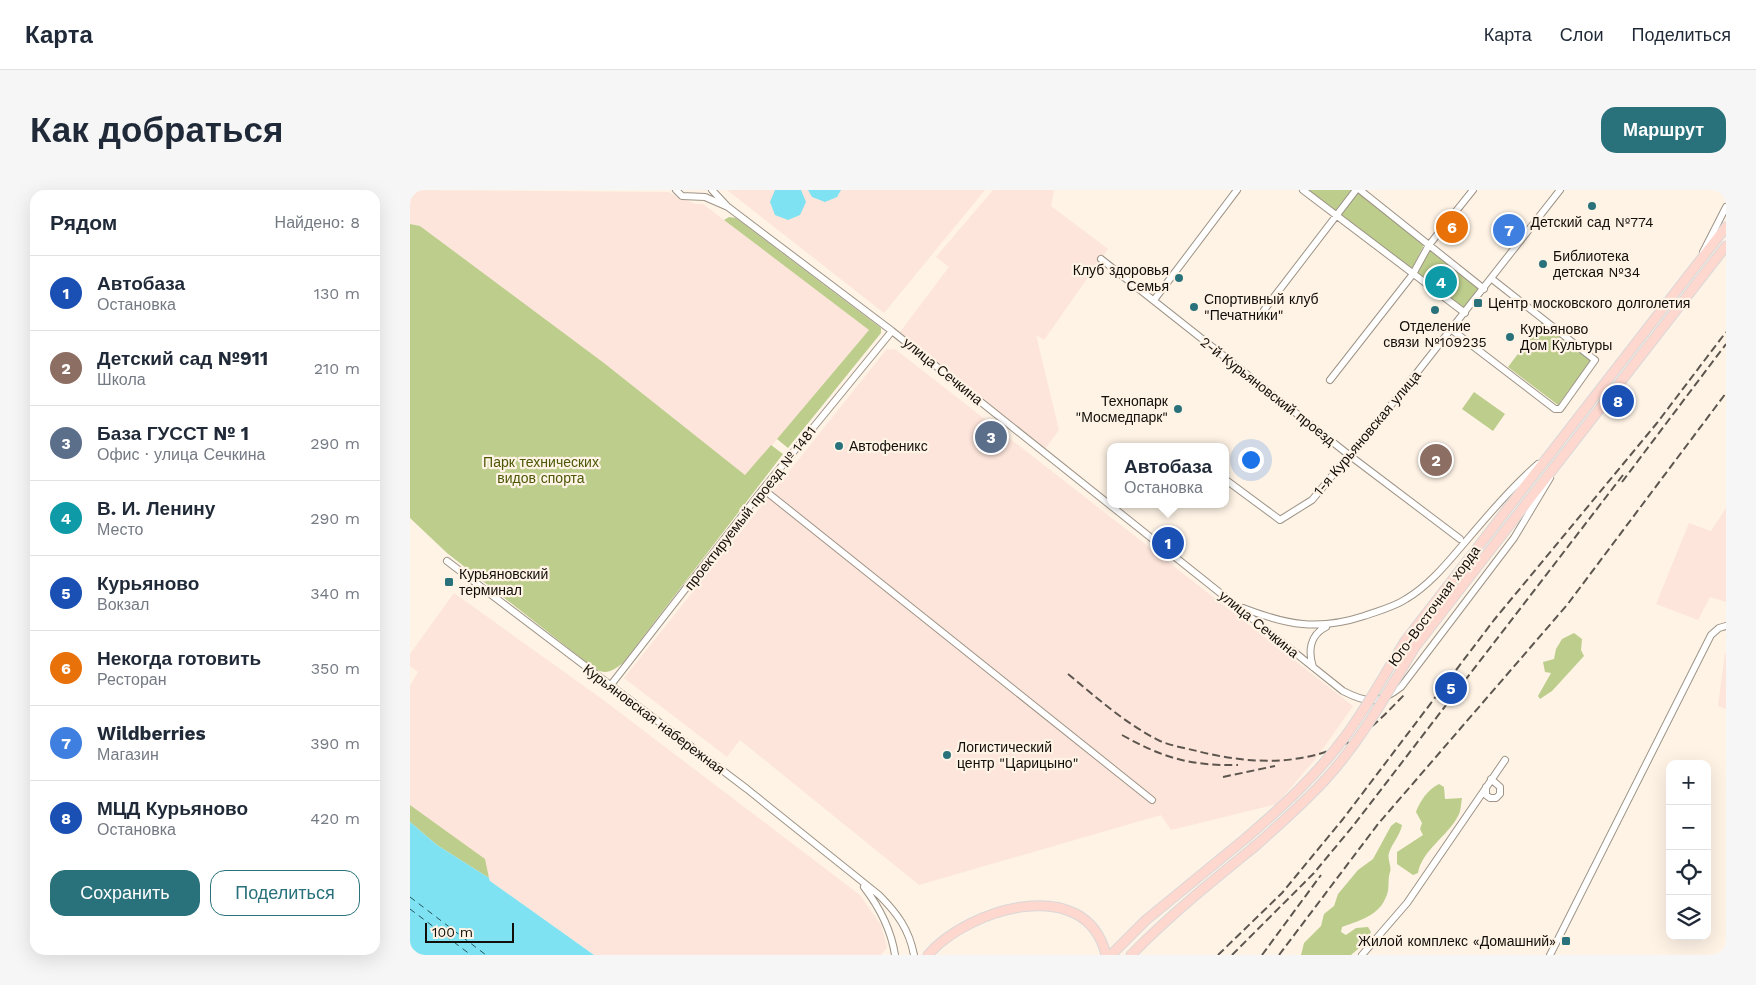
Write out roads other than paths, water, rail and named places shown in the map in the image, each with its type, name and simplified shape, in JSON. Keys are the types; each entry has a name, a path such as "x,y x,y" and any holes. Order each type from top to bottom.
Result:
{"main road":[{"name":"Юго-Восточная хорда","path":"1112,955 1146,920 1282,807 1346,736 1405,641 1726,227"},
{"name":"Юго-Восточная хорда","path":"1131,955 1191,898 1290,816 1326,779 1355,742 1415,647 1726,246"},
{"path":"928,955 960,928 979,918 999,911 1040,905 1057,907 1074,914 1086,922 1096,933 1106,955"}],"street":[{"name":"улица Сечкина","path":"676,190 682,196 705,197 728,207"},
{"name":"улица Сечкина","path":"712,190 728,207 892,331 1107,502"},
{"path":"1154,300 1237,190"},
{"path":"1303,190 1465,312"},
{"path":"1264,310 1356,190"},
{"path":"1360,190 1484,289"},
{"path":"1330,380 1413,274 1429,245 1473,190"},
{"name":"1-я Курьяновская улица","path":"1229,482 1280,520 1312,500 1452,330 1559,190"},
{"path":"1698,262 1726,207"},
{"path":"1708,269 1726,253"},
{"name":"2-й Курьяновский проезд","path":"1101,259 1349,455 1460,539"},
{"path":"1452,330 1555,409 1560,409 1595,360 1492,279"},
{"name":"проектируемый проезд № 1481","path":"610,686 763,489 892,331"},
{"path":"1236,605 1300,625 1330,625 1382,610 1406,600 1441,570 1518,481 1547,457"},
{"name":"улица Сечкина","path":"1114,508 1343,691 1369,701 1389,696 1415,670 1522,527 1542,495 1557,463"},
{"path":"763,489 1152,800"},
{"name":"Курьяновская набережная","path":"447,561 747,789 879,895 897,912 906,927 914,955"},
{"path":"1313,667 1311,643 1318,633 1330,625"},
{"path":"1550,955 1711,635 1719,628 1726,626"},
{"path":"1362,955 1407,903 1505,760"},
{"path":"1474,805 1481,799 1496,798 1501,792 1500,787 1491,779"},
{"path":"1486,786 1485,792 1490,798"},
{"name":"Курьяновская набережная","path":"858,880 881,911 893,941 895,955"}],"water":[{"path":"775,190 801,190 806,202 800,215 788,220 775,215 770,202"},
{"path":"808,190 841,190 837,197 825,202 812,197"},
{"path":"410,822 437,845 489,878 490,881 594,955 420,955 410,947"}],"railway":[{"path":"1218,955 1282,893 1343,819 1494,620 1657,423 1726,332"},
{"path":"1622,482 1726,344"},
{"path":"1279,955 1378,824 1567,605 1726,393"},
{"path":"1232,955 1314,873 1353,826 1623,475"},
{"path":"1068,674 1124,719 1160,741 1217,756 1259,761 1301,758 1340,746 1371,727 1404,695"},
{"path":"1122,735 1151,750 1178,759 1206,764 1238,765"},
{"path":"1223,777 1275,766"},
{"path":"1262,955 1321,875"}],"place":[{"name":"Детский сад №774","path":"1592,206"},
{"name":"Некогда готовить","path":"1452,227"},
{"name":"Wildberries","path":"1509,230"},
{"name":"Библиотека детская №34","path":"1543,264"},
{"name":"Клуб здоровья Семья","path":"1179,278"},
{"name":"В. И. Ленину","path":"1441,282"},
{"name":"Центр московского долголетия","path":"1478,303"},
{"name":"Спортивный клуб \"Печатники\"","path":"1194,307"},
{"name":"Отделение связи №109235","path":"1435,310"},
{"name":"Курьяново Дом Культуры","path":"1510,337"},
{"name":"МЦД Курьяново","path":"1618,401"},
{"name":"Технопарк \"Мосмедпарк\"","path":"1178,409"},
{"name":"База ГУССТ № 1","path":"991,437"},
{"name":"Автофеникс","path":"839,446"},
{"name":"Детский сад №911","path":"1436,460"},
{"name":"Автобаза","path":"1168,543"},
{"name":"Курьяновский терминал","path":"449,582"},
{"name":"Курьяново","path":"1451,688"},
{"name":"Логистический центр \"Царицыно\"","path":"947,755"},
{"name":"Жилой комплекс «Домашний»","path":"1566,941"}],"park label":[{"name":"Парк технических видов спорта","path":"541,470"}]}
